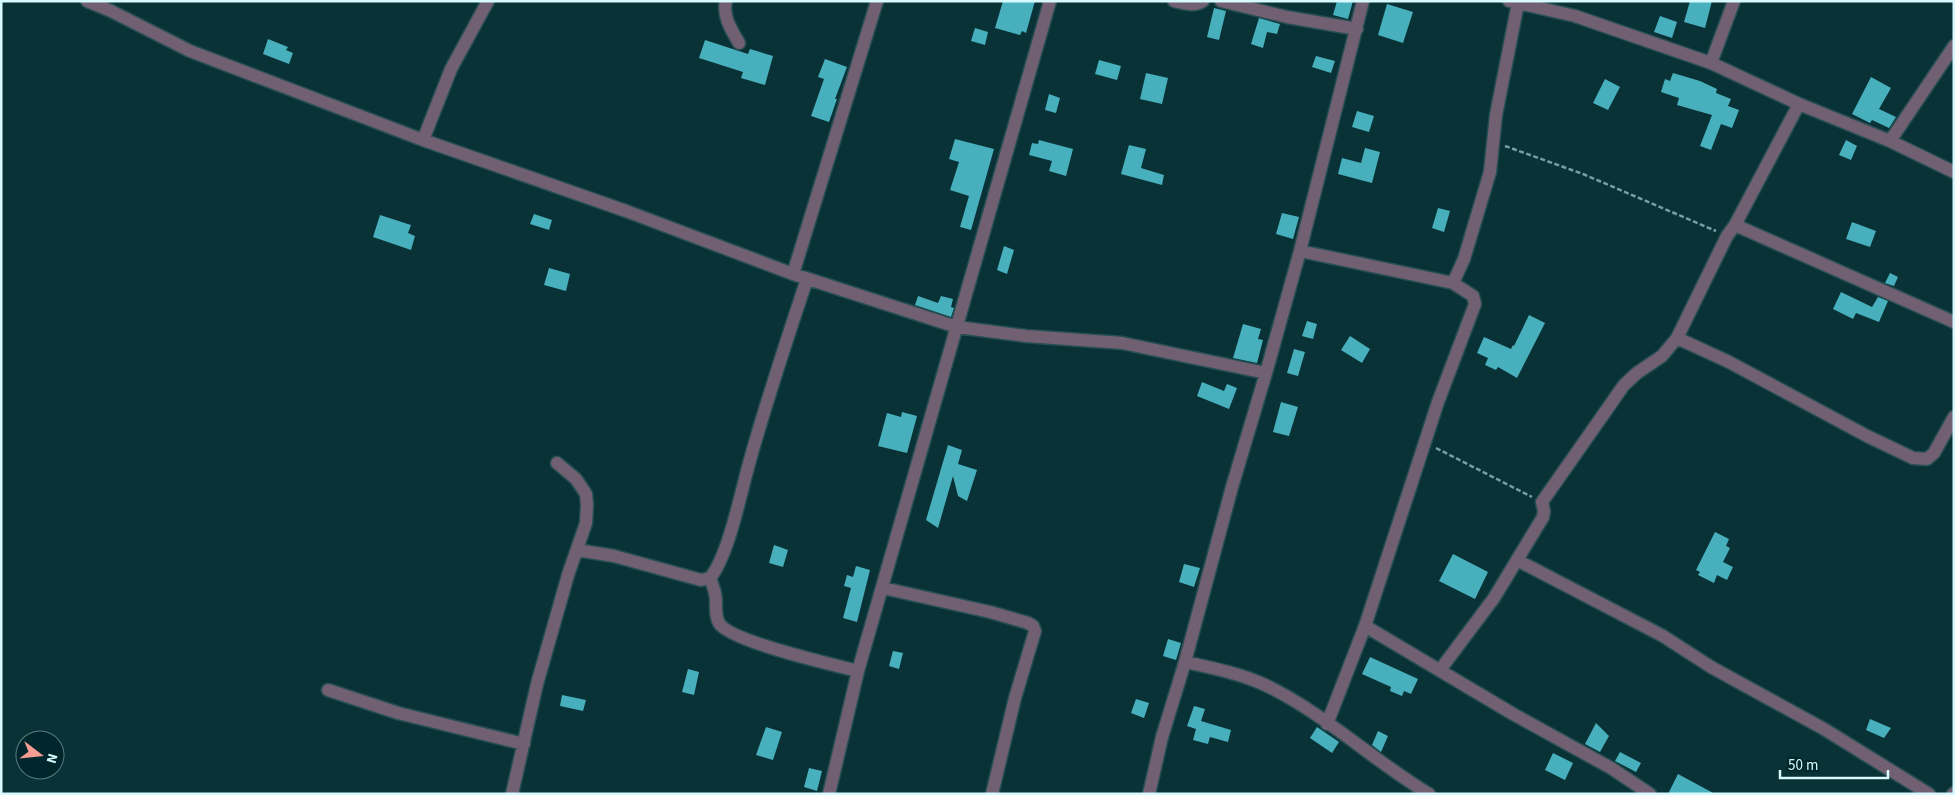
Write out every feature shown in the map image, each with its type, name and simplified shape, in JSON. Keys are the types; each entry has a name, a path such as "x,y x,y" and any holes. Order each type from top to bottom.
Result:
{"street":[{"path":"87,1 190,51 423,140 626,211 792,274 957,327 1026,336 1122,342 1266,373"},
{"path":"423,140 452,69 488,1"},
{"path":"726,1 724,7 726,18 739,43"},
{"path":"792,274 877,1"},
{"path":"829,794 858,671 884,588 1050,1"},
{"path":"1174,1 1190,5 1203,1"},
{"path":"1221,1 1357,29"},
{"path":"1149,794 1162,737 1186,662 1232,487 1300,251 1363,1"},
{"path":"1712,63 1734,1"},
{"path":"1453,284 1464,258 1488,180 1496,115 1522,3 1575,16 1712,63 1799,104 1890,142 1954,172"},
{"path":"1890,142 1954,46"},
{"path":"1440,670 1494,598 1543,517 1542,502 1624,385 1637,373 1662,356 1677,338 1727,236 1735,225 1799,104"},
{"path":"1735,225 1954,322"},
{"path":"1300,251 1453,284 1473,296 1475,304 1438,402 1364,626 1327,724"},
{"path":"577,550 614,556 702,580 710,578 717,570 758,431 807,279"},
{"path":"1677,338 1729,362 1867,436 1913,458 1927,459 1934,453 1954,416"},
{"path":"512,794 537,684 586,523 588,505 586,494 576,479 557,464"},
{"path":"1517,560 1663,636 1711,667 1824,729 1929,794"},
{"path":"710,578 716,600 716,617 724,628 759,644 814,661 858,671"},
{"path":"884,588 990,612 1033,626 1035,631 1015,698 992,794"},
{"path":"1364,626 1513,714 1611,768 1650,794"},
{"path":"1186,662 1245,677 1264,685 1327,724 1429,794"},
{"path":"328,690 398,712 524,744"}],"path":[{"path":"1494,142 1583,174 1727,236"},
{"path":"1425,443 1542,502"}],"building":[{"path":"1003,1 1035,1 1026,33 1022,31 1020,35 995,28"},
{"path":"1337,1 1353,1 1348,19 1333,15"},
{"path":"1690,1 1712,1 1705,28 1684,22"},
{"path":"1387,4 1413,12 1403,43 1378,35"},
{"path":"1214,8 1226,11 1219,40 1207,37"},
{"path":"1660,16 1677,22 1672,38 1654,32"},
{"path":"1259,18 1280,24 1277,34 1267,32 1263,48 1251,44"},
{"path":"975,28 988,32 985,45 971,41"},
{"path":"268,39 288,47 286,50 293,53 289,64 263,54"},
{"path":"705,40 748,54 750,49 773,56 765,85 741,78 743,72 699,58"},
{"path":"1316,56 1335,61 1331,73 1312,67"},
{"path":"825,59 847,67 829,122 811,116 824,79 818,77"},
{"path":"1099,60 1121,66 1117,80 1095,74"},
{"path":"1146,73 1168,78 1162,104 1140,99"},
{"path":"1673,73 1700,81 1717,89 1716,93 1731,99 1728,106 1739,110 1732,128 1721,124 1711,150 1700,146 1712,115 1677,105 1679,98 1661,92 1665,79 1670,81"},
{"path":"1871,77 1891,88 1879,109 1896,117 1889,128 1872,120 1870,123 1852,114"},
{"path":"1605,79 1620,87 1608,110 1593,103"},
{"path":"1049,94 1060,98 1056,113 1045,110"},
{"path":"1357,111 1374,116 1369,132 1352,127"},
{"path":"955,139 994,149 971,230 960,227 969,196 950,190 959,162 949,159"},
{"path":"1039,140 1073,149 1066,176 1049,171 1052,161 1029,155 1032,143 1038,144"},
{"path":"1846,140 1857,146 1851,160 1839,155"},
{"path":"1129,145 1146,149 1141,168 1164,175 1162,185 1121,174"},
{"path":"1365,148 1380,152 1372,183 1338,174 1342,158 1361,163"},
{"path":"1438,208 1450,211 1444,232 1432,228"},
{"path":"1282,213 1299,217 1293,239 1276,234"},
{"path":"534,214 552,220 549,230 530,224"},
{"path":"380,215 411,225 408,233 415,236 411,250 373,237"},
{"path":"1852,222 1876,231 1870,247 1846,239"},
{"path":"1004,246 1014,250 1007,274 997,270"},
{"path":"549,268 570,274 566,291 544,285"},
{"path":"1890,273 1898,277 1894,286 1885,283"},
{"path":"1841,292 1872,307 1878,297 1888,301 1879,322 1856,313 1853,319 1833,309"},
{"path":"918,296 938,303 941,296 953,299 951,307 954,308 951,317 915,305"},
{"path":"1529,315 1545,323 1517,378 1498,367 1496,370 1485,365 1488,358 1477,353 1484,337 1511,349"},
{"path":"1307,321 1317,324 1313,339 1302,336"},
{"path":"1243,324 1261,329 1258,339 1263,340 1257,363 1233,358"},
{"path":"1350,336 1370,349 1362,363 1341,350"},
{"path":"1294,349 1305,352 1298,376 1287,373"},
{"path":"1202,382 1224,391 1227,384 1237,388 1229,409 1197,396"},
{"path":"1281,402 1298,407 1289,436 1273,432"},
{"path":"902,412 917,416 907,453 878,446 887,413 901,417"},
{"path":"948,445 962,450 958,464 977,470 967,501 958,496 953,476 938,528 926,520"},
{"path":"1715,532 1729,539 1726,546 1730,548 1723,562 1733,567 1727,580 1717,575 1714,583 1698,575 1700,572 1696,570"},
{"path":"774,545 788,550 783,567 769,563"},
{"path":"1453,554 1488,572 1475,599 1439,581"},
{"path":"1184,564 1200,568 1194,587 1179,582"},
{"path":"856,566 870,570 857,622 843,618 851,588 844,586 847,575 853,577"},
{"path":"1168,639 1181,643 1176,660 1163,656"},
{"path":"893,651 903,653 899,669 889,666"},
{"path":"1370,657 1418,679 1411,694 1404,691 1402,696 1390,691 1391,687 1362,674"},
{"path":"688,669 699,672 694,695 682,692"},
{"path":"562,695 586,700 583,711 560,706"},
{"path":"1136,699 1149,703 1144,718 1131,713"},
{"path":"1194,706 1205,709 1201,721 1231,730 1228,742 1210,737 1208,744 1193,740 1196,729 1187,726"},
{"path":"1870,719 1891,728 1884,738 1866,730"},
{"path":"1596,723 1609,736 1600,752 1585,744"},
{"path":"766,727 782,732 773,760 756,755"},
{"path":"1317,727 1339,742 1332,753 1310,738"},
{"path":"1378,731 1388,736 1381,752 1372,745"},
{"path":"1620,752 1641,763 1636,772 1615,761"},
{"path":"1553,753 1573,763 1565,780 1545,770"},
{"path":"809,768 822,771 817,791 804,787"},
{"path":"1678,774 1715,794 1668,794"}]}
